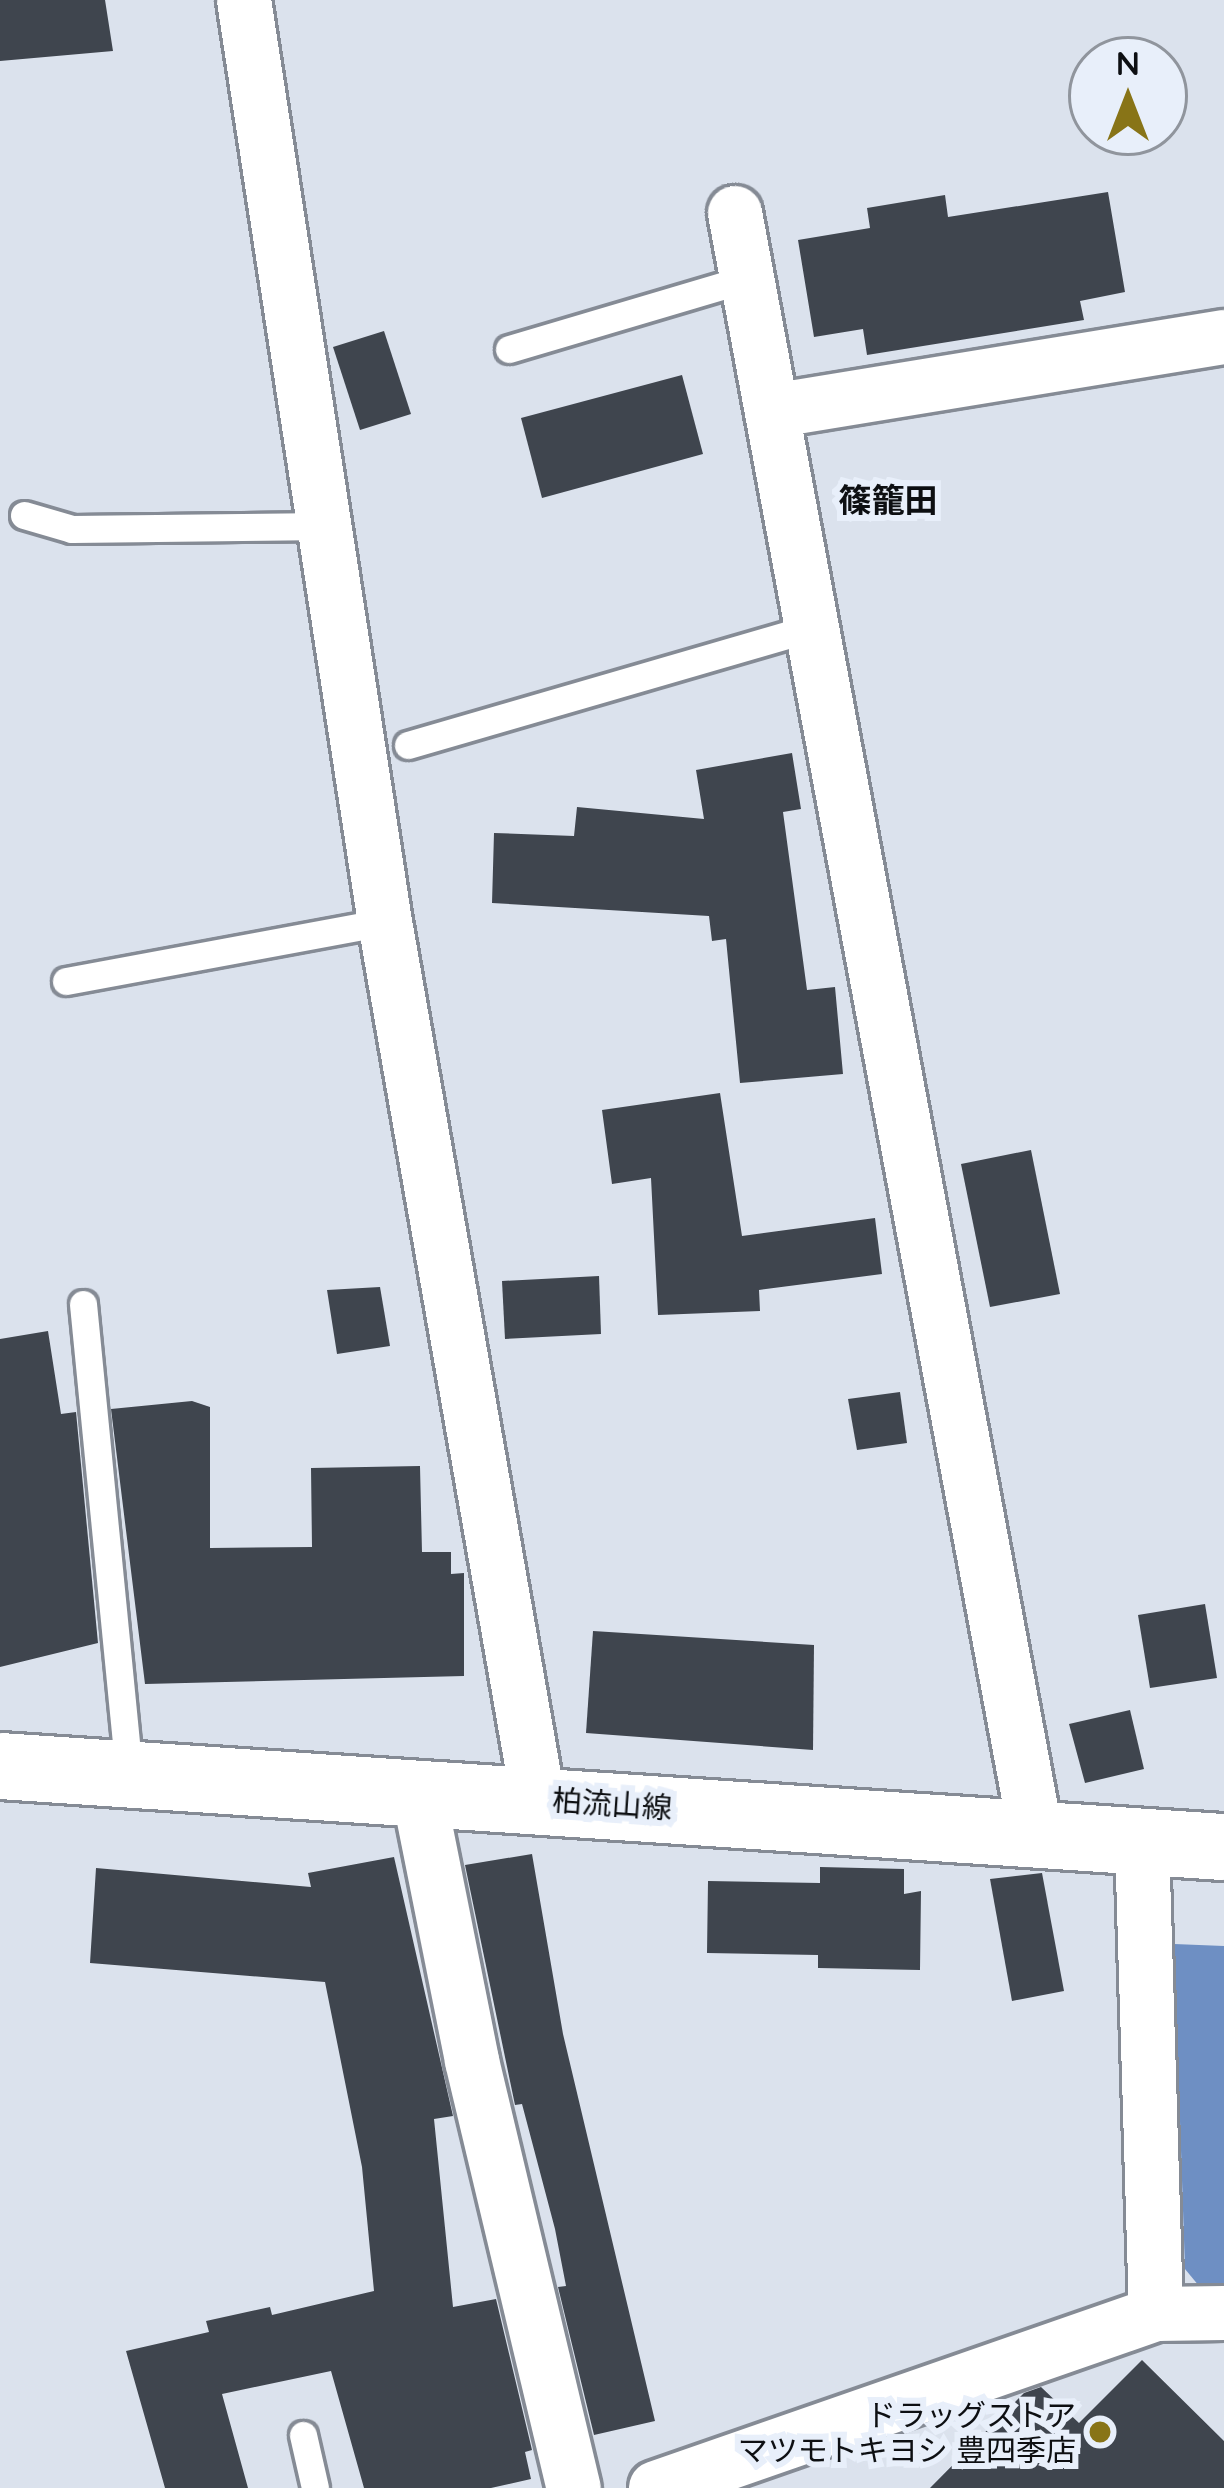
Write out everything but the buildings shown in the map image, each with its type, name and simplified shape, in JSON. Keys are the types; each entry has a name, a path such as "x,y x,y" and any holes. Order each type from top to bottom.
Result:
{"main road":[{"name":"柏流山線","path":"0,1766 1224,1847"}],"street":[{"path":"244,0 385,922 538,1799"},
{"path":"736,213 1036,1835"},
{"path":"772,411 1224,337"},
{"path":"419,1795 472,2061 574,2488"},
{"path":"1142,1841 1156,2314"},
{"path":"656,2488 1156,2314 1224,2313"}],"lane":[{"path":"508,349 749,278"},
{"path":"24,515 72,529 327,526"},
{"path":"408,745 815,627"},
{"path":"66,981 385,922"},
{"path":"83,1304 129,1773"},
{"path":"303,2435 315,2488"}],"water":[{"path":"1174,1944 1224,1946 1224,2292 1204,2292 1185,2269"}],"place":[{"name":"ドラッグストア マツモトキヨシ 豊四季店","path":"1100,2432"}],"district":[{"name":"篠籠田","path":"888,500"}]}
